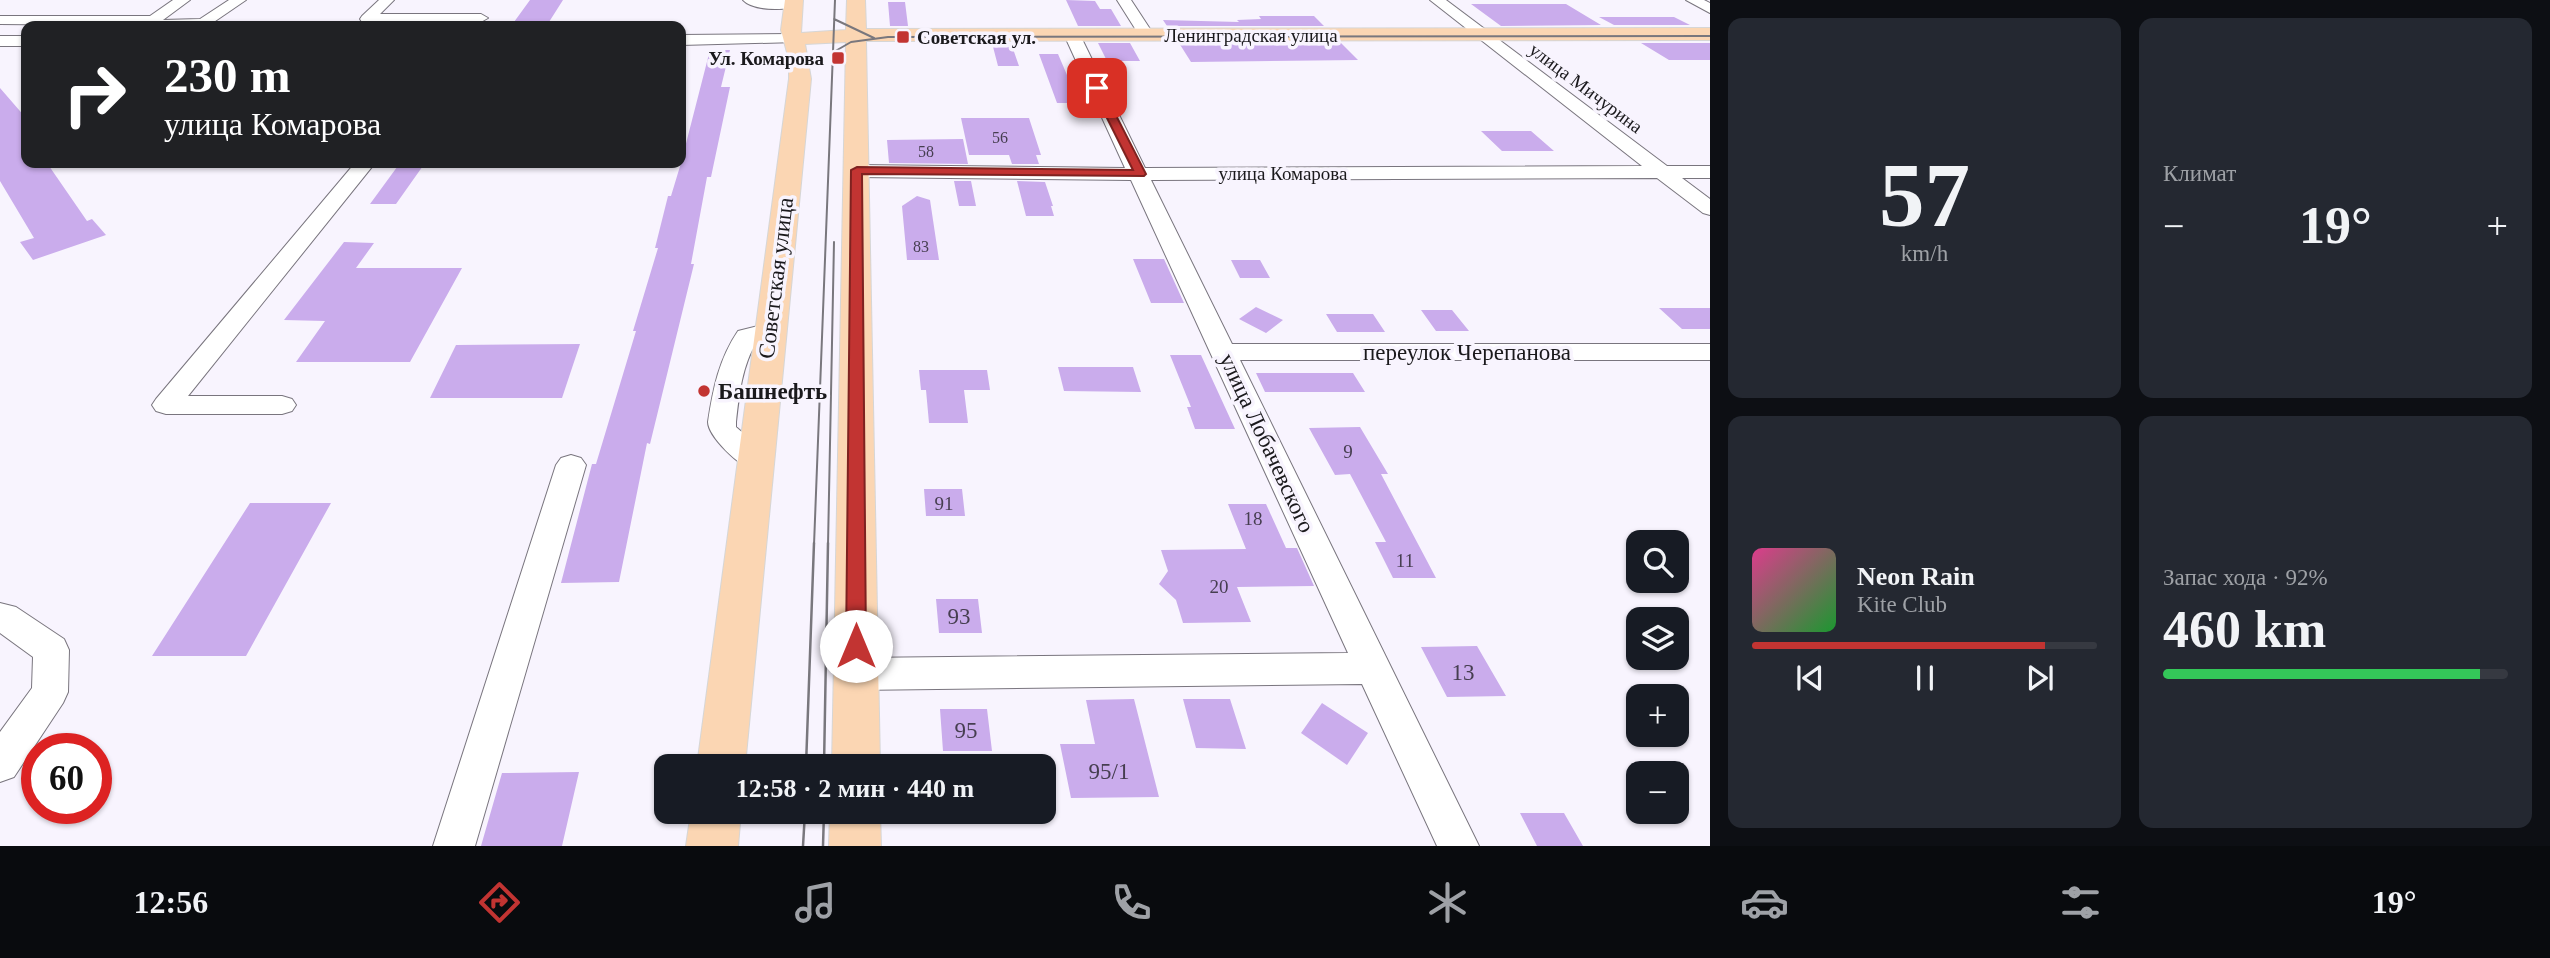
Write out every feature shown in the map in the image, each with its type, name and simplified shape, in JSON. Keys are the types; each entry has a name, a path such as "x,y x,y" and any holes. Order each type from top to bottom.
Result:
{"main road":[{"path":"856,0 856,754"},
{"name":"Советская улица","path":"722,754 800,79 799,60 792,39 794,1"},
{"name":"Ленинградская улица","path":"792,39 1075,41 1710,34"},
{"name":"Ленинградская улица","path":"856,39 1146,35 1710,40"},
{"path":"712,846 715,824"},
{"path":"855,824 855,846"}],"street":[{"path":"152,21 183,0"},
{"path":"206,21 239,0"},
{"path":"387,0 367,19 482,18"},
{"path":"429,18 445,0"},
{"path":"750,0 794,1"},
{"path":"1124,0 1146,35"},
{"name":"улица Мичурина","path":"1437,0 1710,209"},
{"path":"1693,0 1710,9"},
{"path":"0,20 37,21"},
{"name":"Ленинградская улица","path":"686,40 792,39"},
{"path":"0,41 21,41"},
{"name":"улица Лобачевского","path":"1075,41 1458,846"},
{"path":"282,405 166,405 361,168"},
{"name":"улица Комарова","path":"857,170 1140,174 1710,172"},
{"name":"переулок Черепанова","path":"1224,352 1710,352"},
{"path":"454,846 571,465"},
{"path":"0,617 4,617 51,650 50,692 0,764"},
{"path":"856,674 1374,668"}],"building":[{"path":"530,0 563,0 550,21 515,21"},
{"path":"1066,0 1095,1 1100,9 1111,9 1121,26 1078,26"},
{"path":"888,2 905,2 908,26 890,26"},
{"path":"1471,4 1566,4 1601,25 1501,26"},
{"path":"1259,16 1314,16 1324,26 1167,26 1163,20 1239,22 1237,20 1261,19"},
{"path":"1599,17 1674,17 1690,25 1614,25"},
{"path":"992,43 1011,43 1019,66 998,66"},
{"path":"1098,43 1130,43 1140,61 1107,61"},
{"path":"1179,43 1341,43 1358,60 1191,62"},
{"path":"1641,43 1710,43 1710,60 1669,60"},
{"path":"710,50 730,50 721,87 730,87 711,177 707,177 691,264 694,264 650,444 647,443 619,582 561,583 592,464 596,464 636,331 633,331 658,248 655,248 668,196 671,196 679,168 686,168 686,144"},
{"path":"1039,54 1058,54 1079,103 1057,103"},
{"path":"0,88 21,112 21,168 50,168 87,221 92,219 106,235 33,260 20,242 34,238 0,181"},
{"path":"961,118 1029,118 1041,155 1036,155 1039,164 1012,164 1009,155 969,155"},
{"path":"1481,131 1531,131 1554,151 1502,151"},
{"path":"963,139 968,164 889,163 887,140"},
{"path":"396,168 421,168 396,204 370,204"},
{"path":"954,181 971,181 976,206 959,206"},
{"path":"1017,181 1045,182 1054,216 1026,216"},
{"path":"917,196 930,200 939,260 907,260 902,206"},
{"path":"344,242 374,243 356,268 462,268 410,362 296,362 325,321 284,320"},
{"path":"1133,259 1164,259 1184,303 1151,303"},
{"path":"1231,260 1260,260 1270,278 1240,278"},
{"path":"1256,307 1283,320 1266,333 1239,319"},
{"path":"1659,308 1710,308 1710,329 1682,329"},
{"path":"1421,310 1452,310 1469,331 1436,331"},
{"path":"1326,314 1373,314 1385,332 1337,332"},
{"path":"580,344 562,398 430,398 456,345"},
{"path":"1170,355 1201,355 1235,429 1195,429 1187,407 1191,407"},
{"path":"1058,367 1133,367 1141,392 1064,391"},
{"path":"919,370 987,370 990,390 964,390 968,423 929,423 926,390 921,390"},
{"path":"1256,373 1353,373 1365,392 1265,392"},
{"path":"1360,427 1388,474 1381,474 1436,578 1393,578 1375,542 1386,542 1350,474 1335,475 1309,428"},
{"path":"924,489 962,489 965,516 926,516"},
{"path":"250,503 331,503 246,656 152,656"},
{"path":"1228,504 1266,504 1286,548 1297,548 1314,586 1237,587 1251,622 1183,623 1176,600 1159,584 1168,571 1161,550 1246,549"},
{"path":"936,599 978,599 982,633 939,633"},
{"path":"1477,646 1506,696 1447,697 1421,647"},
{"path":"1134,699 1159,797 1071,798 1060,744 1095,744 1086,700"},
{"path":"1183,699 1230,699 1246,749 1196,748"},
{"path":"1322,703 1368,733 1347,765 1301,733"},
{"path":"940,709 987,709 992,751 943,751"},
{"path":"579,772 562,846 481,846 502,773"},
{"path":"1520,813 1564,813 1583,846 1537,846"}],"tram line":[{"path":"834,19 835,0"},
{"path":"833,52 834,19"},
{"path":"834,19 874,38"},
{"path":"833,52 851,42 888,37 1710,36"},
{"path":"814,545 833,52"},
{"path":"828,545 834,242"},
{"path":"806,754 814,543"},
{"path":"824,754 828,543"},
{"path":"803,846 804,824"},
{"path":"823,846 824,824"}],"place":[{"name":"Советская ул.","path":"903,37"},
{"name":"Ул. Комарова","path":"838,58"},
{"name":"Башнефть","path":"704,391"}],"route":[{"path":"856,646 857,170 1140,174 1097,88"}]}
